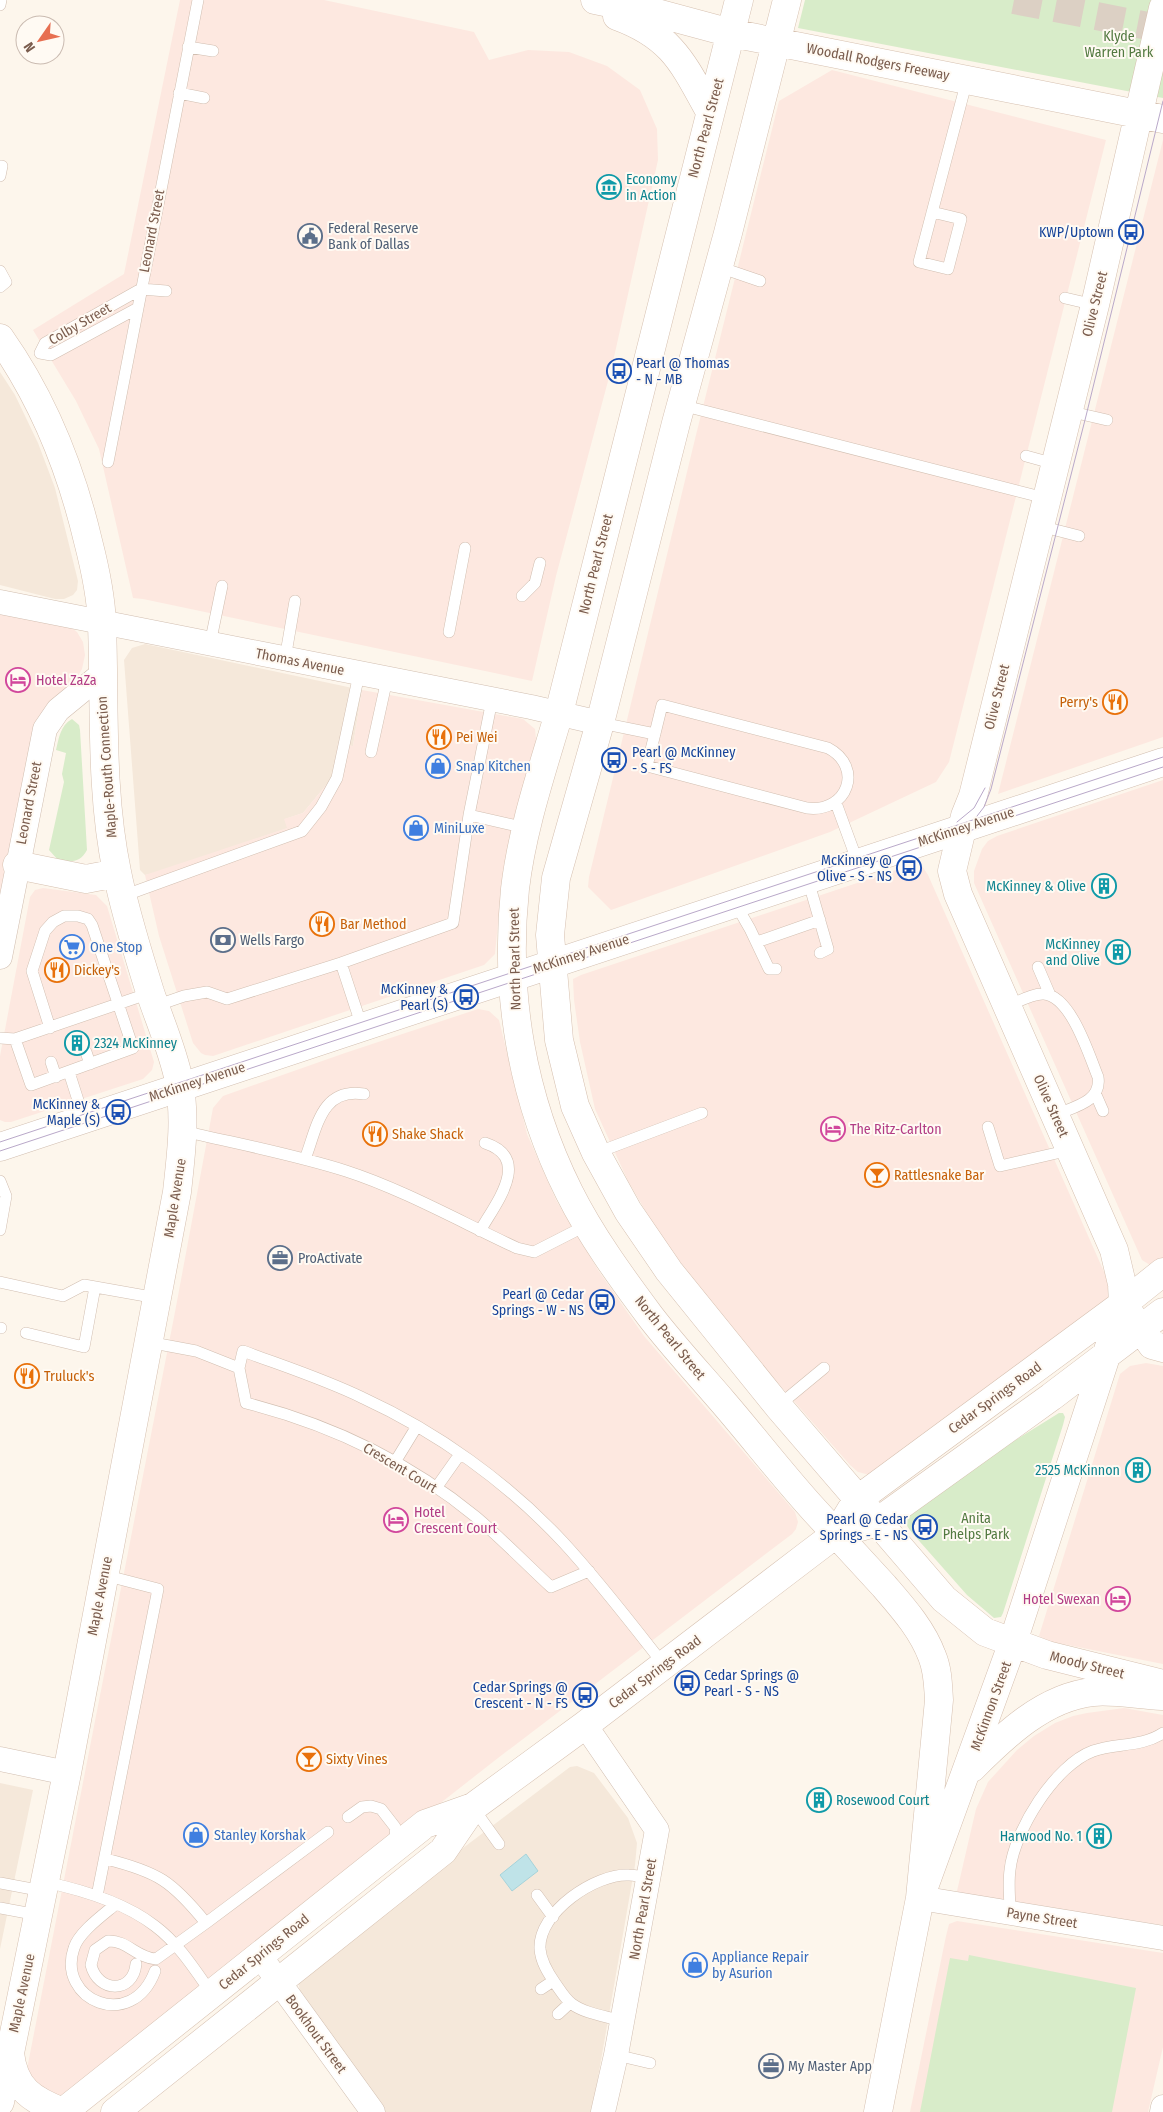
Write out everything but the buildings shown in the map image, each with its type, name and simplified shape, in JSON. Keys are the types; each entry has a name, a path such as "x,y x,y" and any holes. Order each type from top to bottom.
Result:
{"main road":[{"name":"Woodall Rodgers Freeway","path":"594,0 653,12 776,42 1151,117"},
{"path":"594,0 611,14 632,21 653,32 671,48 691,76 709,110"},
{"path":"653,12 675,7 690,0"},
{"name":"North Pearl Street","path":"739,0 709,110 558,713 526,828 516,886 513,917 514,1005 523,1062 535,1111 552,1157 587,1224 607,1256 662,1331 808,1502 902,1607 923,1637 934,1659 938,1677 939,1700 920,1898"},
{"path":"787,0 720,266 681,405 600,722 556,878 550,935 559,1040 575,1106 596,1153 628,1211 669,1271 778,1406 944,1599 985,1632 1013,1642"},
{"name":"Olive Street","path":"1123,1304 1122,1284 1114,1250 958,894 952,871 962,828 973,796 1095,305 1151,117 1163,8"},
{"name":"Maple-Routh Connection","path":"0,338 30,359 35,395 59,446 82,513 94,566 102,622 103,742 106,795 120,884 153,1000 174,1060 180,1087"},
{"name":"McKinney Avenue","path":"0,1147 1163,762"},
{"path":"17,866 120,884"},
{"name":"Maple Avenue","path":"0,2099 67,1773 177,1192 183,1131 180,1087"},
{"name":"Cedar Springs Road","path":"63,2112 425,1824 472,1807 664,1665 836,1533 858,1500 1123,1304 1163,1272"},
{"path":"1123,1304 1152,1341"},
{"name":"McKinnon Street","path":"878,2112 920,1898 967,1774 1013,1642 1123,1304"},
{"name":"Cedar Springs Road","path":"836,1533 877,1522 1106,1356 1152,1341 1163,1312"},
{"name":"Moody Street","path":"1013,1642 1047,1655 1163,1684"},
{"path":"967,1774 1001,1739 1018,1726 1055,1704 1073,1696 1094,1692 1163,1696"},
{"name":"Cedar Springs Road","path":"115,2112 443,1851 472,1807"},
{"path":"212,1994 231,2020"},
{"path":"10,2054 12,2067 26,2092 43,2105 63,2112"}],"street":[{"name":"Thomas Avenue","path":"0,602 600,722"},
{"name":"Leonard Street","path":"0,957 45,729 58,710 102,674"},
{"name":"North Pearl Street","path":"585,1725 657,1830 616,2055 603,2112"},
{"path":"0,1759 67,1773"},
{"name":"Payne Street","path":"920,1898 1163,1938"},
{"name":"Bookhout Street","path":"260,1956 373,2112"},
{"path":"1162,2112 1163,2107"}],"lane":[{"path":"0,5 1,0"},
{"name":"Leonard Street","path":"108,462 136,309 198,0"},
{"path":"188,48 213,51"},
{"path":"932,212 961,218 952,270 919,262 932,212 968,80"},
{"path":"179,93 204,98"},
{"path":"0,166 2,166 0,176"},
{"path":"720,266 760,281"},
{"path":"0,271 6,282 0,287"},
{"path":"141,289 166,291"},
{"name":"Colby Street","path":"30,359 45,343 141,289"},
{"path":"1065,298 1095,305"},
{"name":"Colby Street","path":"30,359 52,355 136,309"},
{"path":"681,405 1046,498"},
{"path":"1068,411 1107,420"},
{"path":"1026,456 1055,464"},
{"path":"1039,525 1079,536"},
{"path":"449,632 465,548"},
{"path":"522,596 535,583 540,563"},
{"path":"210,644 222,586"},
{"path":"285,659 295,600"},
{"path":"120,884 302,831 321,807 338,778 359,674"},
{"path":"371,752 387,679"},
{"path":"0,1038 16,1040 45,1034 74,1019 119,1004 207,992 227,999 341,963 453,923 469,815 492,700"},
{"path":"662,705 828,748 841,758 848,776 847,786 843,796 827,808 807,808 647,766 655,734 662,705"},
{"path":"600,722 655,734"},
{"path":"836,803 858,863"},
{"path":"469,815 526,828"},
{"path":"808,880 828,949 820,953"},
{"path":"735,903 757,942 769,969 776,969"},
{"path":"16,1040 31,1085 133,1048 92,925 88,919 78,916 64,916 53,922 45,931 32,971 45,1034"},
{"path":"757,942 820,920"},
{"path":"341,963 362,1027"},
{"path":"1038,967 1050,995"},
{"path":"1007,1006 1042,994 1050,995 1058,1000 1068,1011 1098,1077 1099,1083 1096,1094 1090,1100 1055,1115"},
{"path":"99,1011 102,1023"},
{"path":"74,1019 78,1031"},
{"path":"109,1044 113,1056"},
{"path":"86,1052 90,1064"},
{"path":"51,1062 56,1077"},
{"path":"69,1072 84,1119"},
{"path":"305,1159 324,1109 331,1100 342,1095 364,1094"},
{"path":"1096,1094 1103,1111"},
{"path":"596,1153 702,1113"},
{"path":"988,1127 1000,1166 1070,1150"},
{"path":"183,1131 305,1159 348,1172 516,1248 534,1252 587,1224"},
{"path":"480,1231 508,1181 509,1171 508,1161 502,1152 494,1146 485,1143"},
{"path":"0,1181 6,1196 0,1230"},
{"path":"0,1282 63,1296 84,1285 157,1298"},
{"path":"26,1333 84,1347 95,1287"},
{"path":"148,1342 196,1352 239,1368 243,1351 327,1382 364,1398 417,1426 460,1454 502,1485 532,1512 589,1571 664,1665"},
{"name":"Crescent Court","path":"239,1368 246,1403 280,1411 314,1424 349,1438 395,1462 436,1488 475,1517 551,1587 589,1571"},
{"path":"778,1406 824,1368"},
{"path":"395,1462 417,1426"},
{"path":"436,1488 460,1454"},
{"path":"97,1896 106,1859 158,1589 104,1575"},
{"path":"1010,1913 1010,1869 1015,1848 1024,1827 1046,1791 1069,1767 1089,1752 1105,1747 1138,1744 1163,1733"},
{"path":"348,1818 362,1807 371,1806 381,1809 395,1828 396,1847"},
{"path":"472,1807 499,1844"},
{"path":"136,1964 132,1977 127,1982 111,1986 98,1979 91,1965 95,1950 108,1941 123,1943 146,1958 156,1959 328,1832"},
{"path":"106,1859 140,1868 163,1879 187,1899 206,1923"},
{"path":"622,2020 584,2011 570,2003 544,1966 540,1949 542,1931 563,1904 583,1888 607,1879 629,1874 648,1879"},
{"path":"0,1883 42,1896"},
{"path":"537,1895 553,1916"},
{"path":"0,1908 42,1896 97,1896 135,1912 156,1926 176,1946 212,1994"},
{"path":"116,1904 81,1935 74,1947 71,1961 73,1975 79,1987 89,1997 102,2003 115,2005 129,2002 141,1995 150,1984 155,1971"},
{"path":"541,1989 553,1981"},
{"path":"558,2014 570,2003"},
{"path":"616,2055 650,2063"}],"shaded area":[{"path":"180,0 324,0 474,32 489,60 528,50 569,52 607,66 640,90 657,129 658,160 612,366 556,576 532,681 133,598 99,449 76,401 33,330 124,274"},
{"path":"832,70 1106,140 949,762 936,782 830,832 611,910 588,887 589,877 779,101"},
{"path":"1163,140 1163,737 998,794"},
{"path":"0,372 15,395 38,443 55,488 78,581 77,590 73,595 64,599 55,599 0,585"},
{"path":"0,613 69,626 77,632 83,642 85,655 82,669 58,702 0,912"},
{"path":"145,644 362,690 353,746 332,778 303,813 285,819 288,828 155,873 145,875 140,870 124,660 132,648"},
{"path":"362,690 523,719 535,729 536,739 531,762 508,850 495,954 484,965 213,1056 205,1055 193,1043 159,936 145,875 287,828 284,819 303,813 332,778 338,743 353,746"},
{"path":"1163,780 1163,1262 1150,1265 1142,1260 974,883 974,871 982,849 988,841 997,836"},
{"path":"914,864 922,866 928,875 1109,1283 1111,1294 1108,1301 871,1474 866,1474 858,1472 850,1465 676,1263 628,1181 595,1109 580,1042 573,979"},
{"path":"43,888 96,895 107,906 154,1062 152,1070 143,1079 11,1122 5,1122 0,1120 0,1056 30,897 35,890"},
{"path":"478,1009 489,1011 499,1020 527,1134 556,1200 598,1270 644,1336 795,1512 798,1522 796,1529 792,1534 498,1758 73,2091 57,2097 41,2094 27,2069 213,1108 223,1096"},
{"path":"1146,1363 1163,1366 1163,1664 1048,1641 1039,1636 1120,1374 1130,1366"},
{"path":"1124,1708 1163,1715 1163,1925 963,1896 957,1891 976,1809 988,1782 1017,1750 1034,1736 1055,1723 1073,1716"},
{"path":"577,1766 594,1773 628,1818 637,1843 635,1865 592,2112 385,2112 300,1992 298,1980 311,1963 570,1767"},
{"path":"0,1783 33,1790 0,1949"},
{"path":"957,1921 1163,1953 1163,2047 1148,2112 910,2112 946,1936 949,1924"}],"green space":[{"name":"Klyde Warren Park","path":"805,0 1163,0 1163,98 798,28"},
{"path":"72,719 79,725 80,730 87,850 75,861 67,861 58,860 49,850 64,782 62,774 66,753 56,750 62,729"},
{"name":"Anita Phelps Park","path":"1059,1413 1063,1413 1065,1417 1063,1425 1003,1613 1001,1617 994,1618 967,1595 913,1534 906,1520 908,1514 961,1474"},
{"path":"969,1955 1136,1988 1112,2112 920,2112 950,1958 968,1961"}],"water":[{"path":"526,1854 538,1871 512,1891 500,1875"}],"tunnel":[{"path":"1014,0 1163,29"}],"tram line":[{"path":"974,820 984,807 991,789 1086,416 1163,101"},
{"path":"0,1142 1163,757"},
{"path":"0,1151 1163,767"},
{"path":"957,822 974,808 985,788"}],"place":[{"name":"Economy in Action","path":"609,187"},
{"name":"KWP/Uptown","path":"1131,232"},
{"name":"Federal Reserve Bank of Dallas","path":"310,236"},
{"name":"Pearl @ Thomas - N - MB","path":"619,371"},
{"name":"Hotel ZaZa","path":"18,680"},
{"name":"Perry's","path":"1115,702"},
{"name":"Pei Wei","path":"439,737"},
{"name":"Pearl @ McKinney - S - FS","path":"614,760"},
{"name":"Snap Kitchen","path":"438,766"},
{"name":"MiniLuxe","path":"416,828"},
{"name":"McKinney @ Olive - S - NS","path":"909,868"},
{"name":"McKinney & Olive","path":"1104,886"},
{"name":"Bar Method","path":"322,924"},
{"name":"Wells Fargo","path":"223,940"},
{"name":"One Stop","path":"72,947"},
{"name":"McKinney and Olive","path":"1118,952"},
{"name":"Dickey's","path":"57,970"},
{"name":"McKinney & Pearl (S)","path":"466,997"},
{"name":"2324 McKinney","path":"77,1043"},
{"name":"McKinney & Maple (S)","path":"118,1112"},
{"name":"The Ritz-Carlton","path":"833,1129"},
{"name":"Shake Shack","path":"375,1134"},
{"name":"Rattlesnake Bar","path":"877,1175"},
{"name":"ProActivate","path":"280,1258"},
{"name":"Pearl @ Cedar Springs - W - NS","path":"602,1302"},
{"name":"Truluck's","path":"27,1376"},
{"name":"2525 McKinnon","path":"1138,1470"},
{"name":"Hotel Crescent Court","path":"396,1520"},
{"name":"Pearl @ Cedar Springs - E - NS","path":"925,1527"},
{"name":"Hotel Swexan","path":"1118,1599"},
{"name":"Cedar Springs @ Pearl - S - NS","path":"687,1683"},
{"name":"Cedar Springs @ Crescent - N - FS","path":"585,1695"},
{"name":"Sixty Vines","path":"309,1759"},
{"name":"Rosewood Court","path":"819,1800"},
{"name":"Stanley Korshak","path":"196,1835"},
{"name":"Harwood No. 1","path":"1099,1836"},
{"name":"Appliance Repair by Asurion","path":"695,1965"},
{"name":"My Master App","path":"771,2066"}]}
